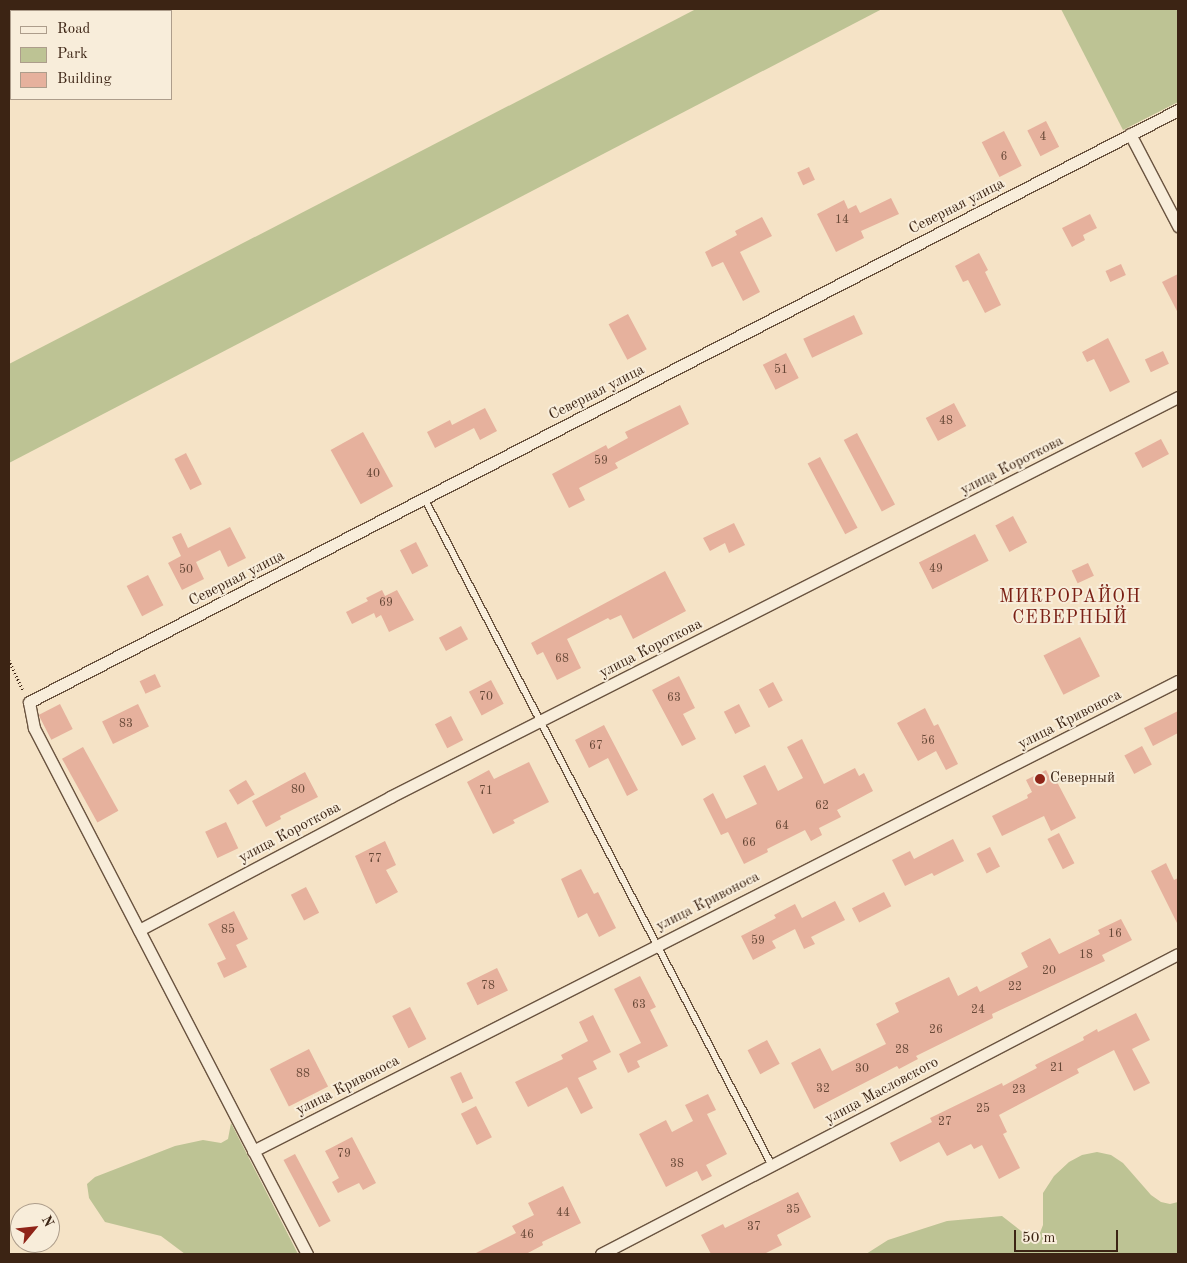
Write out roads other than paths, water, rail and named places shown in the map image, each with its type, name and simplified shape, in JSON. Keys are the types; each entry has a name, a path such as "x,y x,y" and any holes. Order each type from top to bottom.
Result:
{"street":[{"name":"Северная улица","path":"139,930 34,728 29,702 1178,110"},
{"path":"1130,134 1178,226"},
{"name":"улица Короткова","path":"139,930 390,797 1178,397"},
{"name":"улица Кривоноса","path":"253,1151 1178,681"},
{"path":"139,930 307,1254"},
{"name":"улица Масловского","path":"601,1254 1178,954"}],"lane":[{"path":"425,499 772,1165"}],"place":[{"name":"Северный","path":"1040,779"}],"district":[{"name":"МИКРОРАЙОН СЕВЕРНЫЙ","path":"1070,608"}]}
